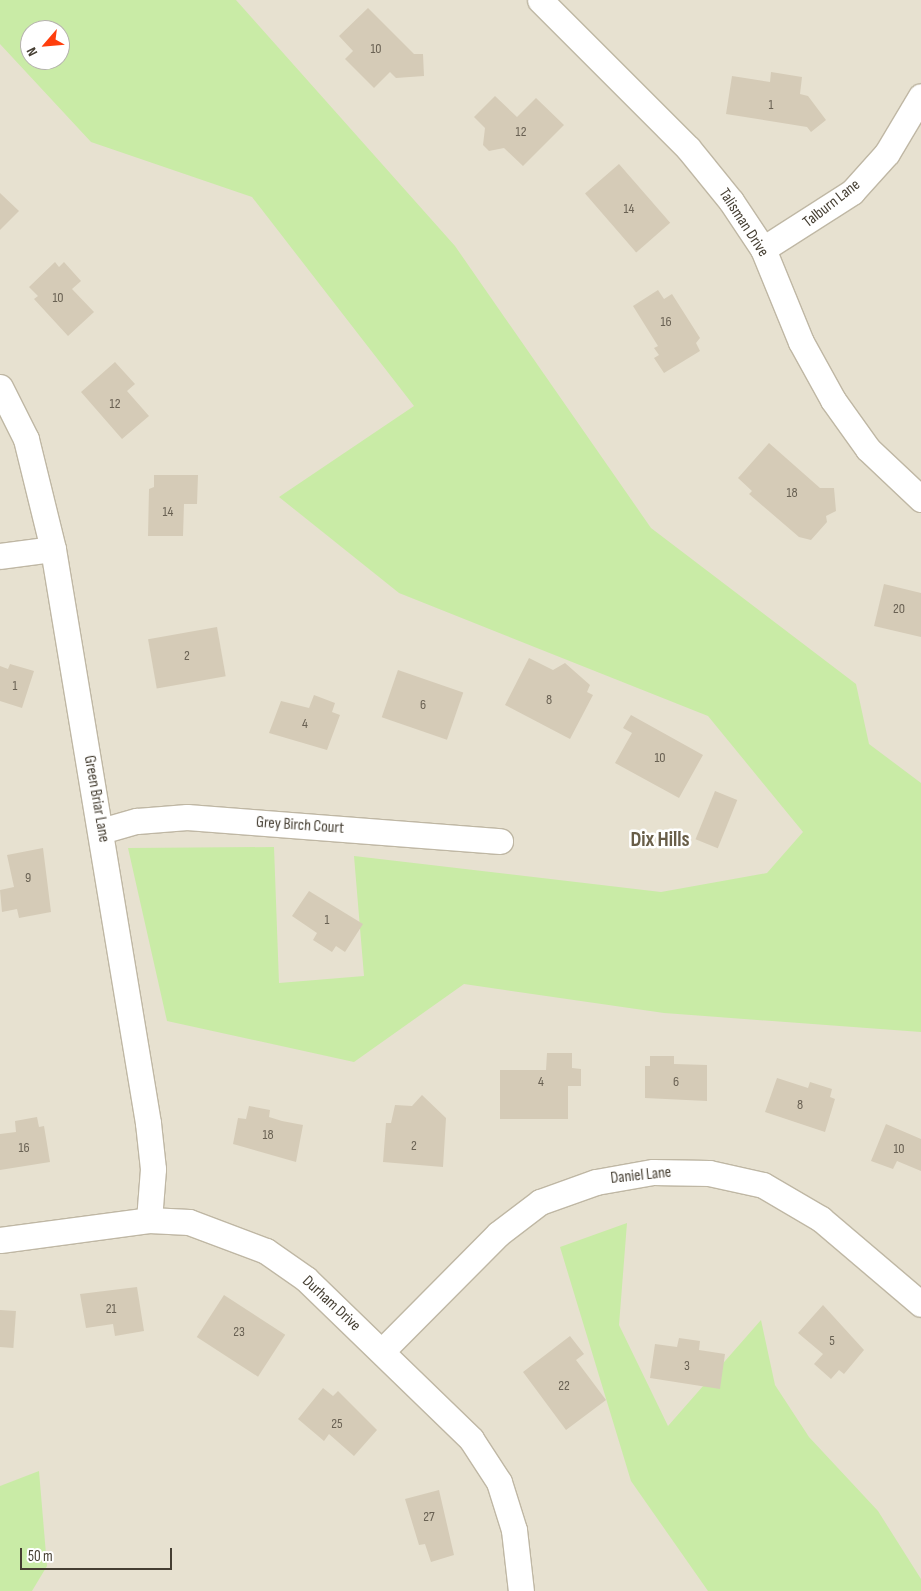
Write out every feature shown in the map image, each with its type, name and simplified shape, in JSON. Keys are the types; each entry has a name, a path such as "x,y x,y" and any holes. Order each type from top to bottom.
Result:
{"street":[{"name":"Talisman Drive","path":"540,0 688,148 764,249 801,342 833,400 868,449 921,499"},
{"name":"Talburn Lane","path":"764,249 852,192 887,153 921,96"},
{"name":"Green Briar Lane","path":"0,387 26,439 53,549 148,1123 154,1169 148,1220"},
{"path":"0,556 53,549"},
{"name":"Grey Birch Court","path":"101,831 137,821 187,817 500,841"},
{"name":"Daniel Lane","path":"382,1350 498,1234 540,1202 596,1182 653,1172 709,1173 763,1185 821,1218 921,1304"},
{"name":"Durham Drive","path":"0,1240 148,1220 189,1222 266,1251 306,1279 382,1350 471,1439 499,1482 514,1530 521,1591"}],"shaded area":[{"path":"0,0 921,0 921,1591 0,1591"}],"green space":[{"path":"0,0 236,0 455,246 651,528 856,684 869,744 921,783 921,1032 664,1013 464,984 354,1062 167,1021 128,848 274,847 279,983 364,976 354,856 661,892 767,873 803,832 708,716 399,593 279,497 414,406 252,197 91,142 24,70 70,70 70,20 20,20 20,66 0,44"},
{"path":"627,1223 619,1325 668,1426 761,1320 775,1385 809,1437 878,1511 921,1579 921,1591 708,1591 631,1481 560,1247"},
{"path":"39,1471 47,1566 32,1591 0,1591 0,1486"}],"building":[{"path":"368,8 414,54 423,54 424,76 396,78 390,72 374,88 345,59 353,51 339,36"},
{"path":"771,72 802,77 800,94 808,96 826,120 811,132 807,127 726,114 732,76 770,82"},
{"path":"495,96 517,117 536,98 564,125 523,166 504,148 489,151 483,145 485,128 474,117"},
{"path":"619,164 670,223 636,252 585,194"},
{"path":"0,193 19,211 0,230"},
{"path":"55,262 59,267 64,262 81,281 72,289 94,312 68,336 34,299 38,296 29,287"},
{"path":"658,290 664,299 672,294 700,338 696,343 700,351 664,373 654,358 659,355 654,348 658,346 633,306"},
{"path":"115,362 135,384 127,391 149,416 122,439 81,392"},
{"path":"769,443 820,488 834,488 836,511 826,516 827,522 811,540 799,537 749,494 752,491 738,478"},
{"path":"154,475 198,475 197,504 184,504 183,536 148,536 149,489 154,487"},
{"path":"884,584 921,593 921,637 874,626"},
{"path":"217,627 226,676 157,688 148,639"},
{"path":"529,658 553,670 565,663 590,685 587,692 593,695 570,739 505,705"},
{"path":"10,664 34,671 22,708 0,701 0,666 8,669"},
{"path":"398,670 463,692 447,740 382,717"},
{"path":"314,695 335,703 332,712 340,715 327,750 269,733 281,701 309,708"},
{"path":"631,715 703,755 679,798 615,763 632,733 623,728"},
{"path":"715,791 737,800 718,848 696,839"},
{"path":"43,848 51,912 19,918 17,909 2,912 0,890 14,887 7,855"},
{"path":"309,891 363,924 345,952 336,946 332,952 313,940 317,933 292,916"},
{"path":"547,1053 572,1053 572,1068 581,1069 581,1086 568,1086 568,1119 500,1119 500,1070 546,1070"},
{"path":"650,1056 674,1056 674,1064 707,1065 707,1101 645,1098 645,1066 650,1066"},
{"path":"777,1078 808,1088 810,1082 832,1089 830,1097 835,1099 825,1132 765,1112"},
{"path":"422,1095 446,1118 443,1167 383,1162 386,1123 391,1123 395,1105 412,1106"},
{"path":"249,1106 270,1110 269,1117 303,1125 296,1162 233,1144 238,1118 246,1119"},
{"path":"37,1117 39,1127 44,1126 50,1162 0,1170 0,1134 16,1132 15,1121"},
{"path":"886,1124 921,1139 921,1171 897,1161 893,1169 871,1161"},
{"path":"137,1287 144,1331 115,1336 113,1324 86,1328 80,1294"},
{"path":"224,1295 285,1335 258,1377 197,1337"},
{"path":"823,1305 864,1350 844,1374 839,1370 831,1379 814,1364 823,1354 798,1333"},
{"path":"0,1310 16,1311 13,1348 0,1347"},
{"path":"570,1336 584,1354 576,1360 606,1400 566,1430 523,1372"},
{"path":"679,1338 700,1341 699,1350 725,1354 720,1389 650,1378 655,1344 677,1347"},
{"path":"323,1388 333,1396 338,1391 377,1430 354,1456 329,1434 324,1441 298,1419"},
{"path":"439,1490 454,1555 431,1562 425,1544 419,1545 405,1499"}],"district":[{"name":"Dix Hills","path":"660,840"}]}
